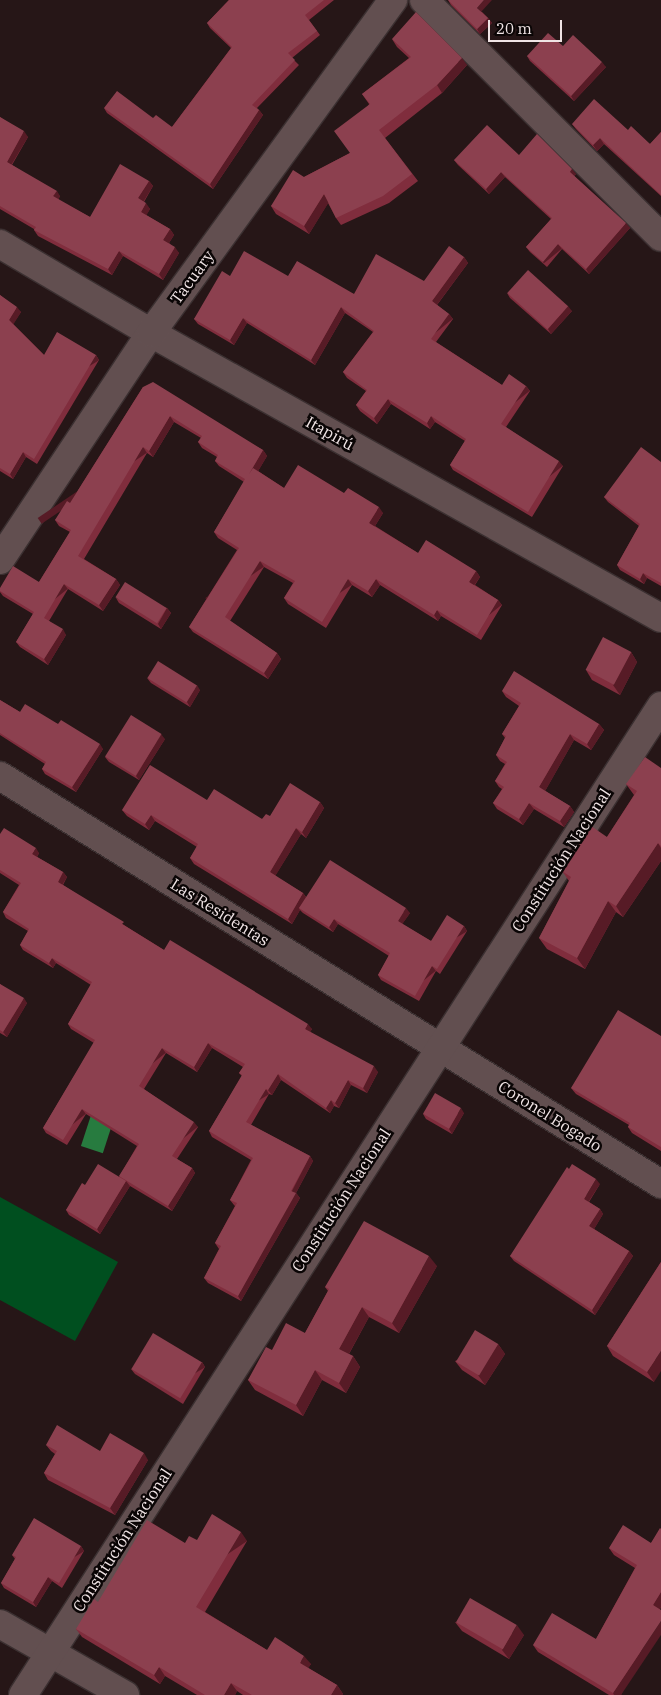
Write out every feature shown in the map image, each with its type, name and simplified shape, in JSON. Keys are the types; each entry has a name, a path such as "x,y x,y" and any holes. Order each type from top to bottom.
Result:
{"street":[{"name":"Tacuary","path":"0,560 151,333 393,0"},
{"path":"424,0 661,237"},
{"name":"Itapirú","path":"0,244 151,333 661,618"},
{"name":"Constitución Nacional","path":"23,1695 661,706"},
{"name":"Las Residentas","path":"0,776 440,1048"},
{"name":"Coronel Bogado","path":"440,1048 661,1184"},
{"path":"0,1624 125,1695"}],"shaded area":[{"path":"93,1109 115,1116 103,1153 81,1146"},
{"path":"0,1197 118,1262 75,1341 0,1300"}],"building":[{"path":"229,0 324,0 305,15 317,31 288,53 295,60 252,105 259,110 210,184 104,108 117,91 153,118 156,115 172,127 232,47 207,23"},
{"path":"448,0 484,0 477,8 488,18 477,29"},
{"path":"416,12 462,58 437,85 379,130 412,174 383,196 336,218 324,194 304,226 271,206 293,170 304,177 350,153 334,131 370,104 362,94 411,57 392,39"},
{"path":"548,33 563,46 573,35 602,62 571,96 527,56"},
{"path":"594,99 628,130 631,126 650,144 661,132 661,195 600,138 593,145 572,124"},
{"path":"0,117 24,131 7,162 57,191 53,196 90,217 120,164 149,181 138,198 146,203 141,212 170,229 163,240 175,247 159,274 119,251 108,269 34,230 36,227 0,206"},
{"path":"487,125 519,155 537,134 572,169 570,172 626,223 586,269 558,244 543,262 526,247 552,218 501,172 486,189 454,160"},
{"path":"449,246 464,257 432,301 449,314 431,339 502,385 509,374 526,386 501,424 559,461 528,512 450,465 466,439 431,416 427,423 388,399 374,418 356,405 367,390 343,372 374,331 341,307 311,360 243,318 230,340 194,319 222,271 230,276 244,251 288,276 297,261 354,294 376,254 424,281"},
{"path":"528,270 568,306 547,329 507,293"},
{"path":"0,295 17,307 9,320 44,355 57,332 96,355 34,459 23,452 10,474 0,468"},
{"path":"153,382 263,450 249,474 253,468 284,488 298,465 344,493 348,488 379,507 369,523 418,553 426,540 476,571 469,582 498,600 477,635 437,610 434,615 376,579 368,591 348,579 322,622 284,598 295,581 260,561 225,617 277,653 264,673 189,627 239,548 214,532 245,479 215,461 218,455 198,442 202,436 170,416 149,451 143,447 78,556 116,579 99,605 64,584 44,618 63,629 44,659 16,642 34,612 0,591 0,588 13,566 39,582 71,530 55,520 67,501 70,503 143,387"},
{"path":"641,447 661,462 661,583 643,573 640,579 617,565 640,524 604,497"},
{"path":"125,582 167,608 157,623 115,597"},
{"path":"603,637 631,652 614,685 586,670"},
{"path":"158,661 197,685 186,702 147,678"},
{"path":"514,671 599,724 587,744 570,734 539,787 570,806 560,821 529,803 519,819 493,803 504,787 495,781 507,762 496,755 506,736 502,734 521,703 502,691"},
{"path":"0,700 20,712 25,704 58,724 61,720 100,744 72,787 42,769 46,762 0,733"},
{"path":"131,715 162,734 136,776 105,757"},
{"path":"645,757 661,768 661,846 658,843 616,906 608,901 577,958 539,938 571,877 562,871 591,826 607,837 637,791 626,784"},
{"path":"150,765 207,800 214,789 262,819 266,814 270,816 290,783 320,802 302,832 296,828 270,872 303,893 288,919 190,858 198,844 151,815 145,824 122,810"},
{"path":"4,828 36,848 32,854 63,872 58,882 124,922 122,924 164,950 170,940 308,1024 305,1029 374,1066 363,1088 348,1080 335,1103 331,1100 326,1108 278,1074 268,1090 266,1089 246,1122 310,1156 291,1191 296,1193 238,1296 204,1278 221,1246 215,1243 237,1203 230,1200 253,1158 209,1131 242,1075 239,1073 245,1064 208,1043 194,1067 162,1048 139,1086 194,1122 172,1156 192,1168 168,1206 119,1176 139,1144 82,1109 63,1140 43,1128 95,1040 68,1024 92,982 52,958 49,963 20,945 29,929 3,912 21,883 0,870 0,834"},
{"path":"330,860 406,908 398,921 431,941 447,915 464,926 437,969 432,966 415,996 378,975 390,953 334,919 329,927 299,908"},
{"path":"0,984 24,998 3,1032 0,1030"},
{"path":"618,1010 661,1036 661,1147 628,1127 630,1123 571,1088"},
{"path":"435,1093 461,1108 449,1129 423,1114"},
{"path":"98,1164 126,1181 97,1229 66,1210 82,1183 85,1185"},
{"path":"572,1164 596,1179 584,1199 600,1209 589,1226 629,1251 592,1310 510,1256 567,1167 569,1169"},
{"path":"364,1221 429,1256 392,1323 362,1307 339,1349 353,1356 339,1383 315,1370 296,1405 248,1380 266,1347 272,1350 286,1323 305,1333 329,1289 325,1287"},
{"path":"661,1262 661,1351 647,1372 607,1346"},
{"path":"475,1330 498,1344 479,1376 456,1362"},
{"path":"153,1333 202,1362 180,1398 131,1369"},
{"path":"57,1425 100,1451 110,1433 144,1453 110,1508 44,1473 57,1451 46,1445"},
{"path":"212,1514 241,1532 196,1607 267,1650 275,1637 304,1656 300,1663 337,1685 331,1695 252,1695 231,1683 224,1695 205,1695 159,1667 154,1675 76,1629 94,1599 98,1602 147,1520 185,1543 189,1536 197,1540"},
{"path":"34,1518 81,1546 59,1583 48,1577 33,1602 1,1583 16,1557 12,1555"},
{"path":"623,1525 651,1543 661,1529 661,1592 653,1605 661,1610 661,1621 613,1693 533,1645 552,1613 596,1639 637,1565 609,1548"},
{"path":"470,1598 517,1625 503,1649 456,1622"}]}
